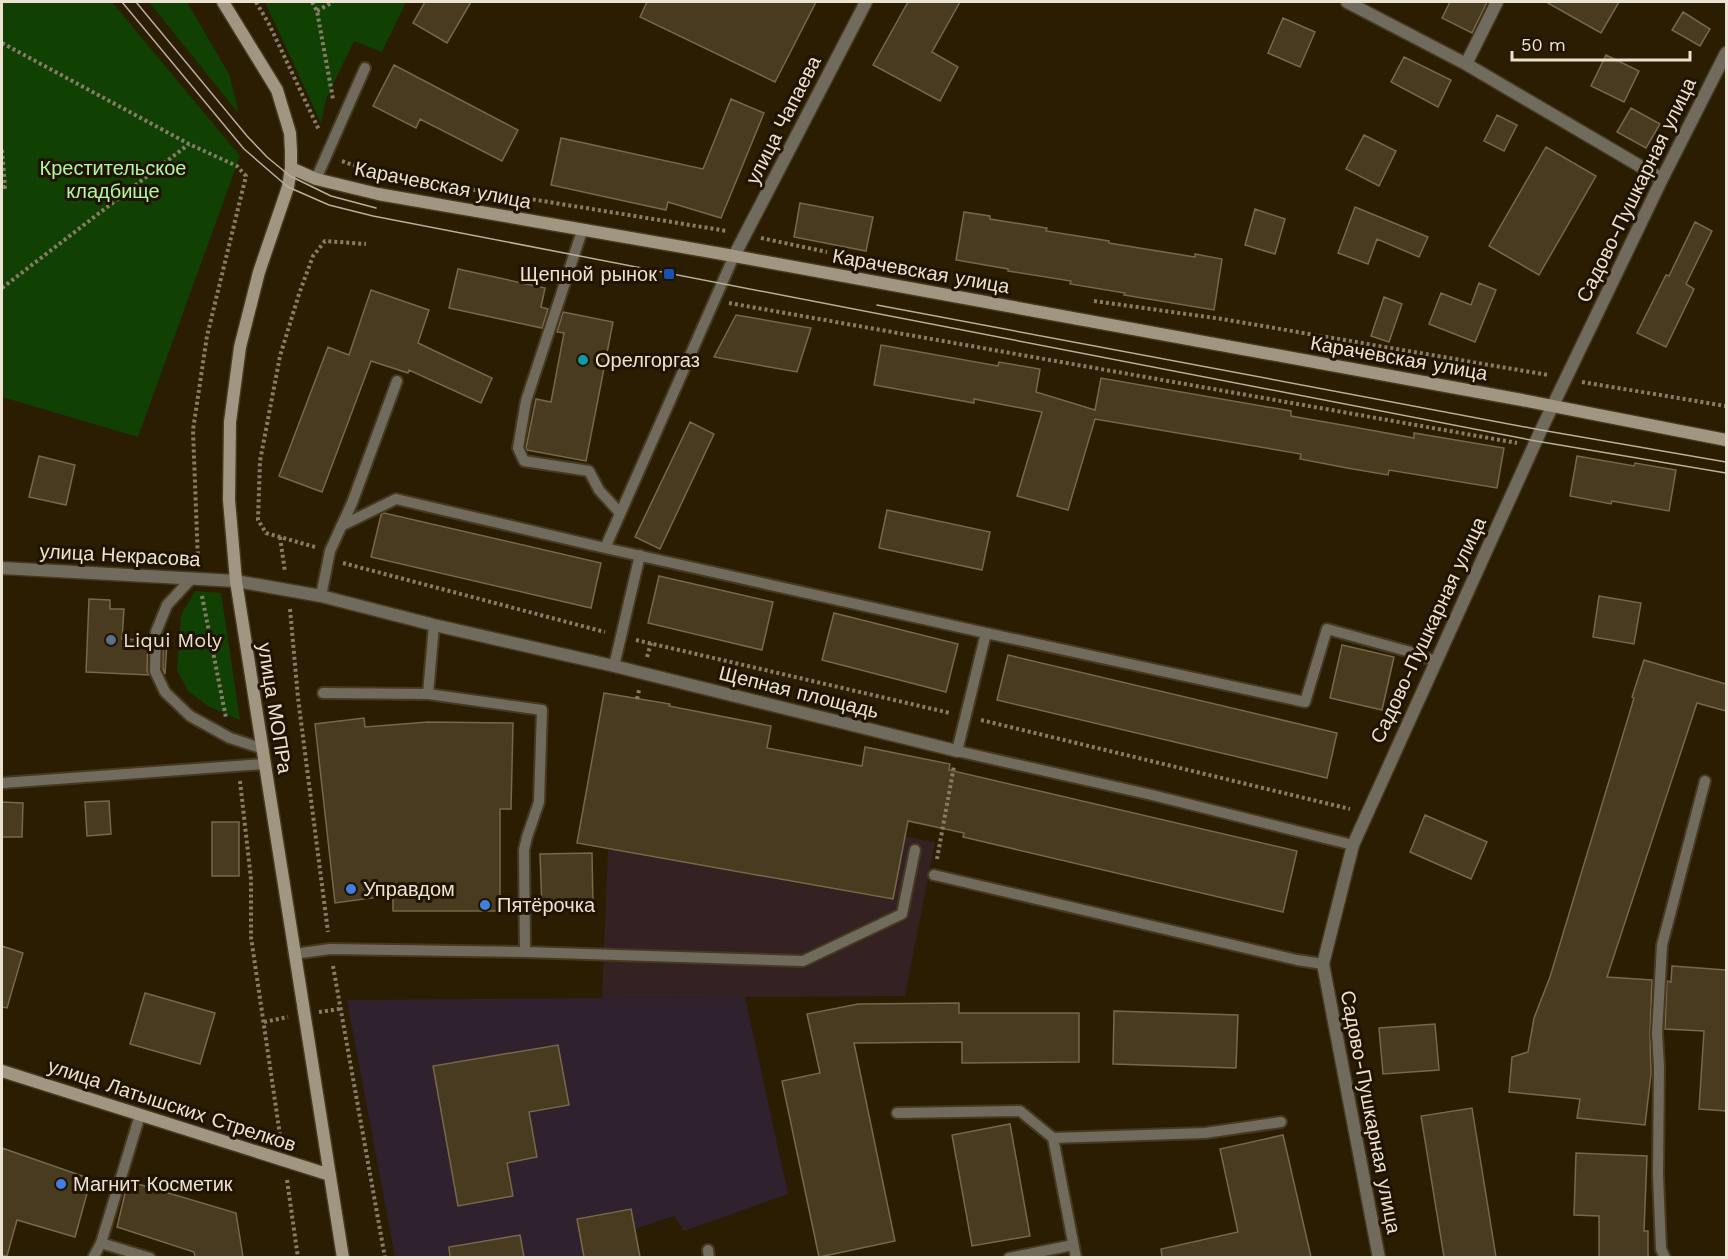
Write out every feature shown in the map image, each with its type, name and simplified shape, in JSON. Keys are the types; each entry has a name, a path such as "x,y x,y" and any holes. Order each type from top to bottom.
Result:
{"street":[{"path":"223,2 277,90 290,133 291,168"},
{"name":"улица Чапаева","path":"734,256 866,2"},
{"path":"1347,2 1466,64 1662,179"},
{"path":"1466,64 1497,2"},
{"name":"Садово-Пушкарная улица","path":"1379,1257 1323,964 1353,845 1552,406 1726,53"},
{"name":"Карачевская улица","path":"291,168 316,179 378,194 734,256 1726,440"},
{"name":"улица МОПРа","path":"291,168 288,187 259,272 240,347 230,422 229,500 236,581 261,748 343,1257"},
{"name":"улица Некрасова","path":"2,568 236,581"},
{"name":"Щепная площадь","path":"236,581 321,596 957,751"},
{"name":"улица Латышских Стрелков","path":"2,1071 330,1175"}],"lane":[{"path":"316,179 365,68"},
{"path":"582,231 526,401 518,448 524,461 589,471 599,490 620,513"},
{"path":"605,548 734,256"},
{"path":"321,596 329,555 352,503 398,381"},
{"path":"341,526 396,499 605,548 1305,702 1327,629 1435,661"},
{"path":"614,666 640,555"},
{"path":"195,579 167,605 156,632 155,671 165,692 190,716 230,738 261,748"},
{"path":"428,694 434,625"},
{"path":"957,751 986,633"},
{"path":"322,693 428,694 542,710 539,802 524,850 525,952"},
{"name":"Щепная площадь","path":"957,751 1152,795 1353,845"},
{"path":"2,783 264,764"},
{"path":"1665,1257 1661,1249 1658,1175 1657,1032 1662,945 1705,781"},
{"path":"294,954 330,949 525,952 803,961 903,914 915,850"},
{"path":"934,875 1297,960 1323,964"},
{"path":"897,1113 1020,1111 1053,1138 1076,1257"},
{"path":"93,1257 101,1243 140,1115"},
{"path":"1053,1138 1205,1133 1281,1122"},
{"path":"101,1243 150,1257"},
{"path":"1009,1257 1073,1245"}],"path":[{"path":"256,2 269,24 329,151 345,163 382,175"},
{"path":"312,2 317,11 333,100"},
{"path":"317,11 333,2"},
{"path":"2,42 189,144 237,166 246,176 209,325 193,430 195,579 230,738"},
{"path":"2,288 189,144"},
{"path":"2,150 5,187 2,187"},
{"path":"429,183 746,234 792,246 837,254"},
{"path":"366,244 325,241 313,256 299,294 280,356 260,461 258,520 266,532 329,555 621,636 966,716 1367,813"},
{"path":"714,300 1534,446"},
{"path":"1086,300 1222,319 1726,406"},
{"path":"280,537 330,949 385,1257"},
{"path":"934,875 957,751"},
{"path":"238,766 251,879 251,937 298,1257"}],"shaded area":[{"path":"604,693 670,704 654,791 935,842 905,996 602,998 608,848 577,842"},
{"path":"745,997 788,1194 684,1231 674,1216 635,1229 639,1257 395,1257 347,1000"}],"green space":[{"name":"Крестительское кладбище","path":"2,2 112,2 240,156 138,437 2,397"},
{"path":"149,2 187,2 230,76 239,114"},
{"path":"265,2 406,2 382,52 354,41 326,99 321,123"},
{"path":"195,591 221,593 240,720 208,706 188,691 177,670 181,615"}],"building":[{"path":"425,2 471,2 447,43 413,23"},
{"path":"647,2 816,2 775,82 640,17"},
{"path":"908,2 960,2 932,52 958,67 940,101 873,65"},
{"path":"1450,2 1487,2 1472,33 1442,18"},
{"path":"1546,2 1619,2 1601,33"},
{"path":"1683,12 1710,29 1700,46 1672,30"},
{"path":"1283,18 1315,32 1300,67 1268,53"},
{"path":"1606,55 1639,71 1624,102 1591,86"},
{"path":"1404,57 1451,80 1438,107 1391,82"},
{"path":"394,65 518,130 502,161 420,119 416,128 373,106"},
{"path":"731,99 764,113 721,218 668,202 666,210 551,185 561,138 703,169"},
{"path":"1631,108 1660,124 1646,148 1617,132"},
{"path":"1497,115 1517,125 1504,151 1484,141"},
{"path":"1364,135 1396,151 1379,186 1346,169"},
{"path":"1546,147 1596,176 1539,275 1489,246"},
{"path":"800,203 873,217 866,251 794,237"},
{"path":"1355,207 1428,237 1419,257 1377,239 1368,264 1338,253"},
{"path":"1255,209 1285,219 1275,254 1245,245"},
{"path":"964,212 990,216 990,219 1047,228 1046,231 1109,241 1109,243 1195,257 1195,254 1222,259 1214,310 1124,295 1125,293 1070,284 1071,281 956,260"},
{"path":"1695,222 1712,231 1686,284 1694,289 1666,347 1637,333 1666,275 1669,276"},
{"path":"458,269 545,288 541,307 548,309 542,328 449,308"},
{"path":"1479,283 1496,290 1475,342 1429,324 1441,293 1471,305"},
{"path":"371,290 429,310 418,343 492,378 481,403 409,370 408,373 371,361 322,492 279,476 328,347 349,355"},
{"path":"1384,297 1402,304 1389,342 1371,336"},
{"name":"Орелгоргаз","path":"563,312 613,322 586,461 526,448 536,399 551,402 564,333 557,332"},
{"path":"736,315 811,328 797,372 714,357"},
{"path":"881,345 998,366 999,362 1040,369 1036,392 1095,410 1101,378 1291,411 1291,416 1414,438 1414,433 1504,448 1497,488 1389,470 1388,475 1347,468 1300,459 1301,454 1095,419 1068,510 1017,496 1042,412 974,399 974,403 874,385"},
{"path":"690,422 714,434 660,549 635,537"},
{"path":"39,456 75,465 66,505 29,497"},
{"path":"1577,456 1634,466 1635,463 1676,470 1669,511 1570,496"},
{"path":"887,510 990,532 982,570 879,548"},
{"path":"384,513 601,563 591,608 371,557 381,515"},
{"path":"659,576 773,602 762,650 648,623"},
{"path":"1599,596 1641,603 1634,644 1593,637"},
{"path":"89,599 110,600 110,609 124,609 122,639 148,640 147,671 149,675 86,672"},
{"path":"834,613 958,644 946,692 822,660"},
{"path":"163,641 167,641 165,674 163,669"},
{"path":"1342,645 1394,657 1382,710 1330,698"},
{"path":"1008,655 1337,733 1327,778 997,700"},
{"path":"1644,660 1726,684 1726,711 1697,703 1607,977 1652,980 1651,1074 1645,1125 1577,1118 1580,1099 1509,1092 1512,1057 1528,1052 1534,1018 1550,977"},
{"path":"604,693 670,704 669,706 771,726 767,748 862,766 865,747 950,764 949,770 1297,851 1283,912 963,837 964,833 908,821 893,899 577,843"},
{"path":"364,718 365,727 428,722 513,723 511,809 500,809 500,911 393,911 393,895 335,903 315,724"},
{"path":"109,801 111,834 87,836 85,802"},
{"path":"2,802 23,803 22,837 2,837"},
{"path":"1425,815 1487,842 1471,879 1410,852"},
{"path":"212,822 239,822 239,876 212,876"},
{"path":"592,853 593,906 542,907 540,854"},
{"path":"2,946 23,953 7,1008 2,1007"},
{"path":"1672,966 1726,970 1726,1111 1699,1109 1704,1031 1665,1029 1667,981 1671,982"},
{"path":"145,993 215,1013 200,1064 130,1044"},
{"path":"959,1003 959,1013 1079,1013 1079,1062 962,1063 962,1042 854,1043 895,1241 819,1257 782,1081 820,1073 807,1014 858,1004"},
{"path":"1114,1011 1238,1015 1236,1068 1113,1064"},
{"path":"1435,1024 1439,1070 1383,1074 1379,1028"},
{"path":"558,1045 569,1105 529,1112 537,1157 507,1163 513,1196 458,1206 433,1066"},
{"path":"1472,1108 1496,1257 1444,1257 1421,1116"},
{"path":"1010,1124 1030,1236 972,1246 952,1135"},
{"path":"1283,1135 1311,1257 1162,1257 1161,1249 1238,1232 1220,1149"},
{"path":"2,1148 91,1179 75,1237 17,1220 7,1256 2,1255"},
{"path":"1576,1153 1647,1156 1644,1231 1648,1231 1648,1257 1599,1257 1599,1216 1574,1215"},
{"path":"128,1181 236,1213 243,1257 195,1257 194,1252 117,1227"},
{"path":"631,1209 640,1257 584,1257 577,1219"},
{"path":"520,1235 524,1257 450,1257 449,1247"}],"tram line":[{"path":"122,2 244,149 288,187 329,205 373,216 1536,441 1726,473"},
{"path":"136,2 267,157 290,176 331,196 376,208"},
{"path":"877,305 1541,430 1726,462"}],"place":[{"name":"Щепной рынок","path":"669,274"},
{"name":"Орелгоргаз","path":"583,360"},
{"name":"Liqui Moly","path":"111,640"},
{"name":"Управдом","path":"351,889"},
{"name":"Пятёрочка","path":"485,905"},
{"name":"Магнит Косметик","path":"61,1184"}]}
